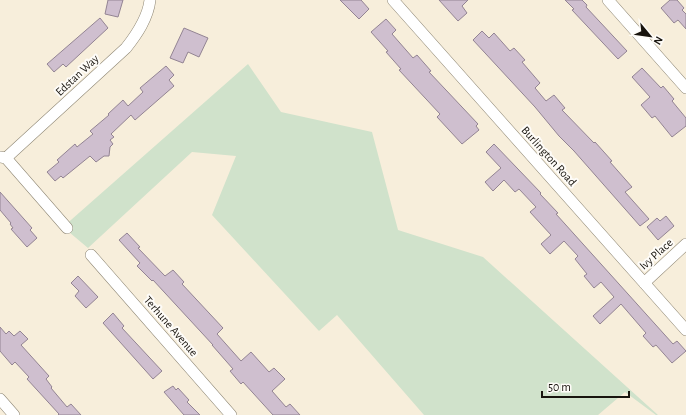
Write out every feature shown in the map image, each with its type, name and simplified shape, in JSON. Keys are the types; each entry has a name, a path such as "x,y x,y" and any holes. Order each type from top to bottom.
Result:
{"street":[{"name":"Edstan Way","path":"3,158 126,48 136,35 144,20 150,0"},
{"name":"Burlington Road","path":"393,0 686,330"},
{"path":"608,0 684,81"},
{"path":"3,158 67,228"},
{"name":"Ivy Place","path":"644,283 686,244"},
{"name":"Terhune Avenue","path":"91,255 231,415"},
{"path":"0,399 14,415"}],"green space":[{"path":"248,64 281,112 372,132 398,230 483,257 658,415 625,392 598,415 424,415 337,315 319,331 212,215 236,156 192,152 88,248 63,227"}],"building":[{"path":"108,0 123,0 118,17 105,14"},
{"path":"340,0 361,0 369,9 359,19"},
{"path":"439,0 468,0 462,6 467,13 458,21"},
{"path":"565,0 582,0 587,5 586,7 627,51 618,59 572,10 574,9"},
{"path":"670,0 677,0 684,8 682,10 686,14 686,29 678,20 674,23 661,8"},
{"path":"100,18 108,28 66,67 63,64 54,72 47,64"},
{"path":"386,19 396,30 392,34 413,58 417,55 431,71 429,72 478,124 476,126 479,130 462,144 437,117 440,114 399,70 401,69 386,52 388,51 371,32"},
{"path":"184,28 208,38 199,57 188,52 183,63 170,58"},
{"path":"482,31 489,38 494,33 510,51 514,48 525,60 522,62 540,83 535,88 546,101 554,95 565,108 562,110 612,161 610,162 632,187 625,192 649,219 640,226 535,107 473,40"},
{"path":"166,66 174,75 169,80 174,86 135,120 131,115 111,134 114,137 110,140 113,144 110,147 109,156 104,156 96,162 90,156 63,178 61,176 55,181 47,172 59,162 57,160 75,144 77,147 93,134 90,131 109,115 108,114 123,100 128,106 143,92 140,88"},
{"path":"642,68 661,88 663,86 674,99 672,101 686,118 686,126 672,137 655,116 652,118 641,105 650,97 632,77"},
{"path":"494,144 541,193 540,194 558,213 556,214 673,344 677,341 686,351 672,363 656,345 653,347 643,336 646,333 621,304 600,324 593,316 614,297 601,282 594,288 584,276 587,274 575,259 578,256 564,241 550,254 541,244 551,235 530,212 536,207 519,189 515,192 504,180 493,191 485,182 501,168 486,152"},
{"path":"0,192 32,228 30,230 37,238 27,247 11,229 13,228 10,224 11,223 0,210"},
{"path":"666,216 674,226 658,240 647,227 657,218 660,221"},
{"path":"127,233 140,247 138,248 165,276 173,270 184,282 182,284 223,328 217,334 241,361 251,352 269,372 274,368 285,379 272,391 286,407 290,404 300,415 273,415 243,382 241,384 230,371 233,369 213,345 153,280 152,281 137,266 140,263 119,240"},
{"path":"78,276 98,297 86,308 75,296 79,291 71,283"},
{"path":"113,313 124,326 122,328 162,371 153,379 103,323"},
{"path":"0,327 6,334 9,331 14,336 20,331 28,339 21,345 49,376 46,379 52,387 51,388 67,407 71,404 81,415 58,415 59,414 27,379 29,377 15,362 12,365 0,351"},
{"path":"173,386 176,390 178,388 189,400 187,402 200,415 184,415 164,392"}]}
